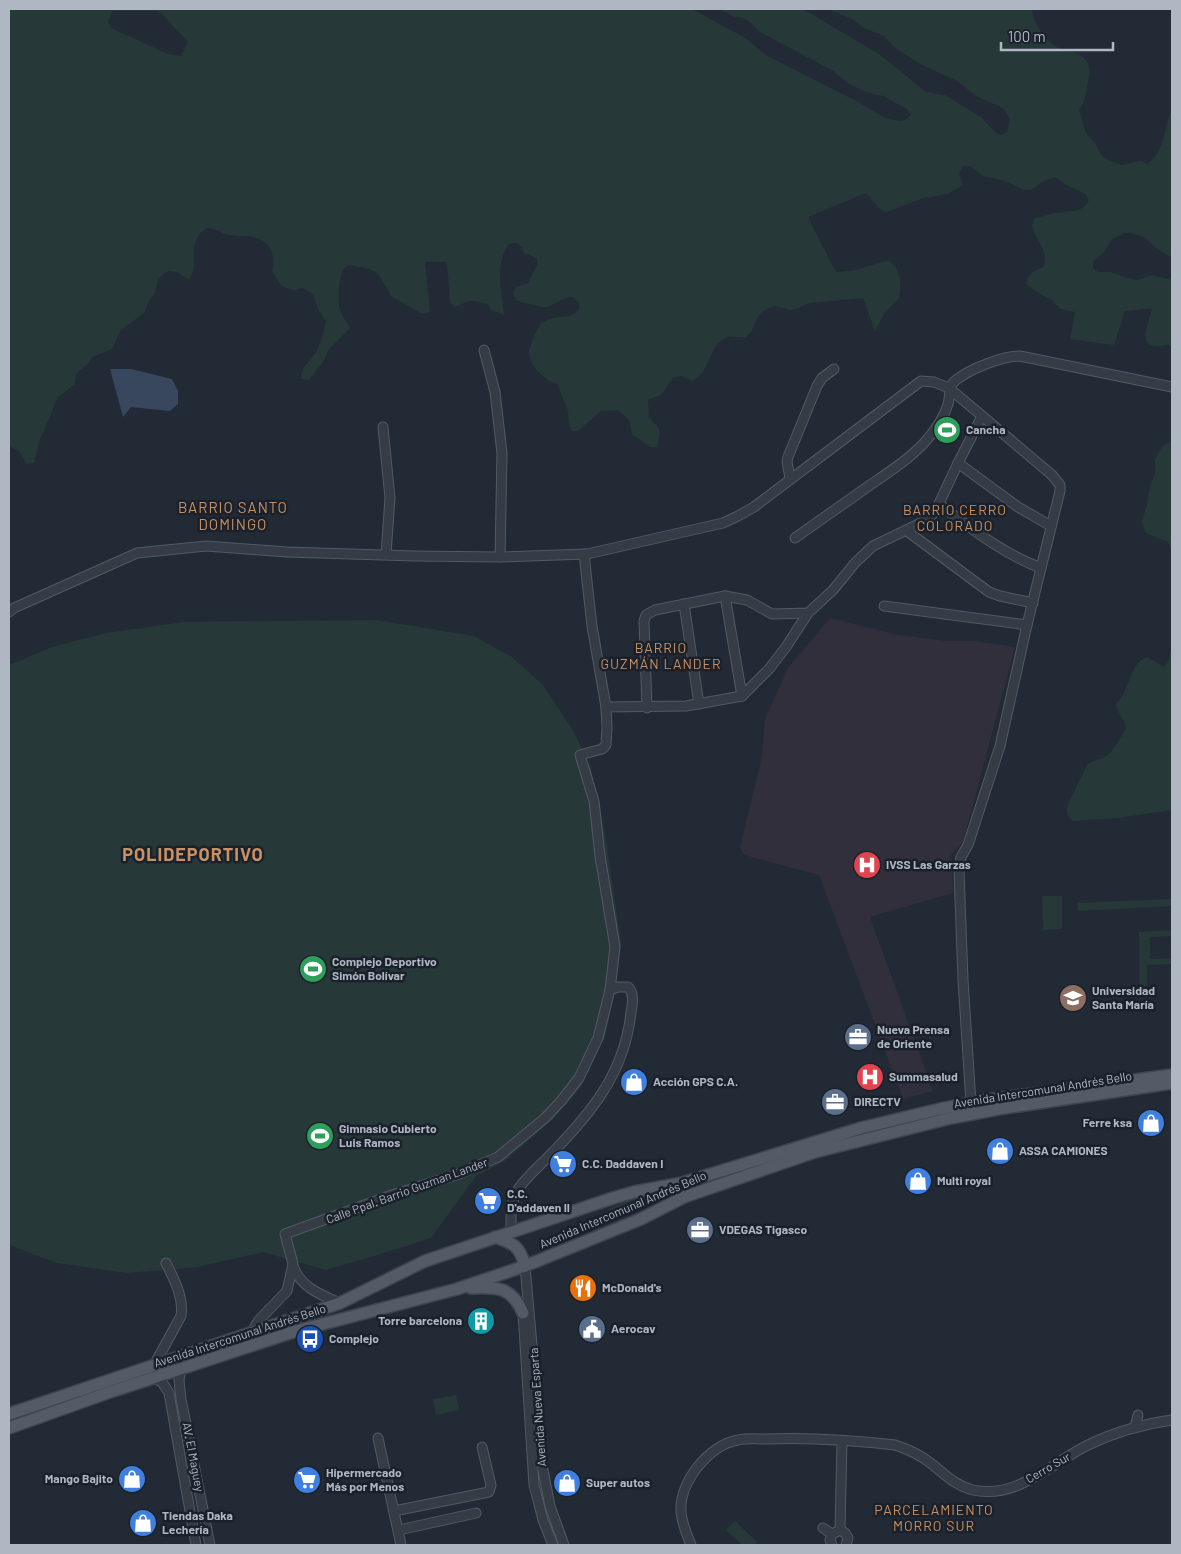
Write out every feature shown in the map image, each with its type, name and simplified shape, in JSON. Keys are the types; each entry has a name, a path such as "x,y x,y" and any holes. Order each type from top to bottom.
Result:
{"main road":[{"name":"Avenida Intercomunal Andrés Bello","path":"9,1428 251,1333 340,1303 425,1261 613,1198 696,1180 861,1128 971,1103 1172,1075"},
{"name":"Avenida Intercomunal Andrés Bello","path":"9,1414 153,1373 181,1369 332,1320 457,1289 525,1266 641,1219 684,1197 815,1152 951,1118 998,1109 1172,1083"},
{"path":"495,1237 510,1242 522,1252 525,1266"},
{"path":"457,1289 495,1287 507,1290 515,1298 523,1313"}],"street":[{"path":"484,350 495,392 502,453 500,557"},
{"path":"794,538 904,461 924,442 940,422 948,403 950,388 960,377 998,359 1020,356 1172,387"},
{"path":"790,478 788,457 817,386 822,378 834,369"},
{"path":"9,612 14,608 137,553 206,546 287,552 414,556 500,557 584,554 723,523 754,507 921,381 934,382 950,388 1057,479 1060,484 1060,491 1000,746 968,845 961,857 959,872 963,980 971,1103"},
{"path":"584,554 592,626 606,708 647,708 699,704 742,696 786,647 808,613 833,590 854,563 873,546 889,537 907,531 927,520 936,512 982,416"},
{"path":"383,428 390,498 386,554"},
{"path":"958,463 1018,507 1051,526"},
{"path":"939,504 996,546 1021,560 1041,568"},
{"path":"907,531 989,592 1033,603"},
{"path":"647,708 644,621 646,615 655,610 725,596 747,600 772,614 808,613"},
{"path":"725,596 742,696"},
{"path":"684,604 699,704"},
{"path":"884,606 1027,625"},
{"name":"Calle Ppal. Barrio Guzman Lander","path":"251,1333 259,1320 287,1291 293,1264 284,1234 484,1164 498,1157 545,1118 579,1078 598,1038 610,990 616,947 600,856 594,801 580,755 602,749 606,745 606,708"},
{"path":"511,1232 512,1200 519,1188 591,1109 606,1089 619,1062 628,1032 632,991 628,987 623,986 610,990"},
{"path":"153,1373 181,1316 182,1308 174,1280 166,1263"},
{"path":"293,1264 296,1274 303,1283 320,1294 340,1303"},
{"name":"Avenida Nueva Esparta","path":"525,1266 528,1284 540,1455 550,1506 564,1545"},
{"name":"Avenida Nueva Esparta","path":"523,1313 534,1485 543,1520 553,1545"},
{"name":"AV. El Maguey","path":"181,1369 179,1380 181,1399 210,1545"},
{"name":"AV. El Maguey","path":"153,1373 169,1393 196,1545"},
{"path":"1135,1426 1138,1415"},
{"name":"Cerro Sur","path":"691,1545 684,1528 681,1511 687,1483 704,1459 718,1448 737,1440 793,1437 895,1445 928,1460 961,1487 976,1491 998,1490 1016,1486 1032,1479 1088,1445 1135,1426 1172,1420"},
{"path":"378,1438 399,1530 399,1545"},
{"path":"832,1545 830,1540 836,1532 842,1441"},
{"path":"394,1511 489,1492 491,1485 482,1447"},
{"path":"399,1530 476,1513"},
{"path":"823,1528 846,1533 848,1538 846,1545"}],"shaded area":[{"path":"9,9 692,9 747,39 764,54 860,103 885,118 899,121 905,120 911,115 907,109 883,96 869,93 849,84 833,71 760,32 749,21 719,9 803,9 879,54 926,92 945,95 981,117 995,132 1001,135 1007,132 1010,119 1003,108 976,96 957,81 920,64 894,47 884,36 828,9 1034,9 1032,11 1041,32 1053,45 1059,49 1080,55 1087,61 1089,75 1083,103 1079,110 1086,133 1095,143 1102,156 1121,165 1141,161 1147,164 1158,153 1172,110 1172,258 1144,237 1124,233 1112,239 1104,252 1093,262 1093,268 1098,272 1111,272 1131,279 1138,280 1151,275 1172,280 1172,348 1168,345 1150,345 1146,341 1146,329 1152,308 1125,311 1114,345 1070,339 1075,312 1061,309 1051,299 1038,293 1026,284 1030,275 1043,267 1045,261 1043,250 1032,225 1035,218 1083,208 1089,200 1086,194 1066,185 1055,177 1042,182 1031,190 1024,190 1003,180 982,176 971,166 963,166 959,173 963,185 948,194 924,198 886,212 880,209 866,193 808,217 836,272 856,270 889,261 895,266 900,278 899,298 885,313 875,331 863,298 809,303 789,310 775,306 764,310 750,334 741,337 727,337 717,344 703,371 693,381 680,376 673,378 661,395 648,400 649,417 658,427 660,433 657,447 650,447 632,434 629,420 618,410 601,411 578,431 572,431 569,425 568,411 557,383 547,380 534,367 529,355 531,343 541,323 551,318 573,314 579,310 579,303 573,297 547,307 531,305 516,300 513,293 516,287 528,283 537,265 537,258 524,253 522,247 516,243 509,244 504,252 500,269 504,315 491,310 488,304 471,301 454,307 450,302 447,262 425,262 430,312 422,314 391,296 377,273 370,269 346,266 340,278 339,307 350,328 329,349 323,362 309,380 301,379 302,371 318,349 326,321 318,309 314,296 302,288 294,290 281,285 272,271 272,252 266,243 255,237 229,235 207,228 196,242 192,274 189,280 177,272 169,271 163,274 158,279 155,293 144,313 121,330 112,349 92,357 90,362 77,374 75,384 58,397 39,442 34,463 27,464 19,451 9,446","holes":["113,11 157,11 188,42 181,56 168,54 111,28 108,21"]},
{"name":"Cancha","path":"948,416 960,421 944,445 936,440"},
{"path":"1172,441 1172,552 1168,542 1146,533 1142,521 1155,473 1155,459 1162,447"},
{"name":"IVSS Las Garzas","path":"830,618 898,635 947,641 976,641 1015,647 963,842 951,855 953,893 870,917 933,1091 903,1099 819,875 744,855 740,848 762,756 765,719 788,668"},
{"name":"Complejo Deportivo Simón Bolívar","path":"376,620 474,636 512,657 543,685 574,732 591,768 605,833 621,943 614,995 605,1037 581,1087 552,1120 505,1161 476,1176 431,1238 325,1270 263,1252 198,1267 126,1273 57,1263 9,1245 9,665 52,647 106,633 184,622"},
{"path":"1172,646 1172,810 1118,818 1073,821 1068,814 1068,804 1087,765 1108,755 1126,728 1116,703 1124,693 1136,666 1147,657 1164,667 1168,662"},
{"path":"1042,896 1062,896 1062,929 1043,930"},
{"path":"1172,899 1172,906 1078,911 1078,903"},
{"path":"1172,930 1172,936 1150,937 1150,959 1172,958 1172,964 1147,965 1147,989 1139,989 1139,932"},
{"path":"672,1189 674,1192 610,1216 609,1209 637,1196"},
{"path":"456,1395 459,1410 436,1415 433,1399"},
{"path":"735,1521 757,1542 754,1545 742,1545 726,1530"}],"water":[{"path":"110,369 131,369 172,379 178,391 178,404 170,411 131,407 123,417"}],"place":[{"name":"Cancha","path":"947,430"},
{"name":"IVSS Las Garzas","path":"867,865"},
{"name":"Complejo Deportivo Simón Bolívar","path":"313,969"},
{"name":"Universidad Santa María","path":"1073,998"},
{"name":"Nueva Prensa de Oriente","path":"858,1037"},
{"name":"Summasalud","path":"870,1077"},
{"name":"Acción GPS C.A.","path":"634,1082"},
{"name":"DIRECTV","path":"835,1102"},
{"name":"Ferre ksa","path":"1151,1123"},
{"name":"Gimnasio Cubierto Luis Ramos","path":"320,1136"},
{"name":"ASSA CAMIONES","path":"1000,1151"},
{"name":"C.C. Daddaven I","path":"563,1164"},
{"name":"Multi royal","path":"918,1181"},
{"name":"C.C. D'addaven II","path":"488,1201"},
{"name":"VDEGAS Tigasco","path":"700,1230"},
{"name":"McDonald's","path":"583,1288"},
{"name":"Torre barcelona","path":"481,1321"},
{"name":"Aerocav","path":"592,1329"},
{"name":"Complejo","path":"310,1339"},
{"name":"Mango Bajito","path":"132,1479"},
{"name":"Hipermercado Más por Menos","path":"307,1480"},
{"name":"Super autos","path":"567,1483"},
{"name":"Tiendas Daka Lechería","path":"143,1523"}],"district":[{"name":"BARRIO SANTO DOMINGO","path":"233,516"},
{"name":"BARRIO CERRO COLORADO","path":"955,518"},
{"name":"BARRIO GUZMÁN LANDER","path":"661,656"},
{"name":"POLIDEPORTIVO","path":"193,855"},
{"name":"PARCELAMIENTO MORRO SUR","path":"934,1518"}]}
